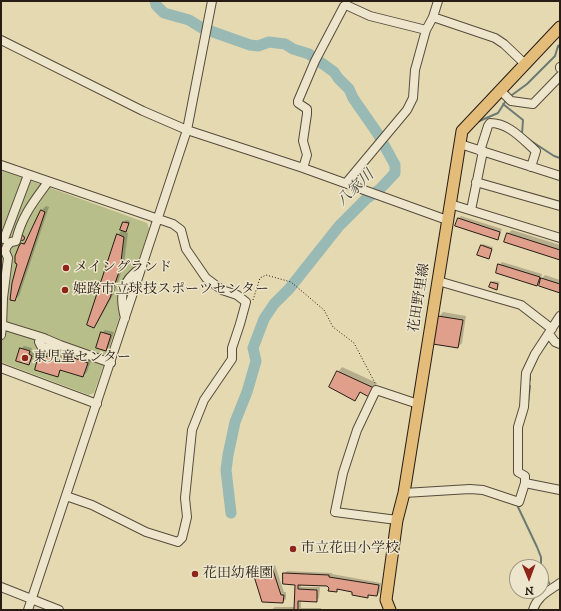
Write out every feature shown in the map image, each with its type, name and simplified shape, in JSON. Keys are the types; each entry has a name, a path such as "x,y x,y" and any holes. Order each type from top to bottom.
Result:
{"main road":[{"name":"花田野里線","path":"390,610 386,600 397,520 404,493 462,131 560,27"}],"street":[{"path":"28,610 187,130 212,1"},
{"path":"346,183 407,110 413,98 415,70 426,30 433,17 438,1"},
{"path":"303,168 306,155 303,141 307,109 298,103 298,101 315,61 344,6 346,5 370,16 426,30"},
{"path":"433,17 495,38 504,44 525,64"},
{"path":"1,40 143,111 187,130 303,168 447,220"},
{"path":"500,90 510,100 533,104 560,76"},
{"path":"470,210 482,151 490,123 497,123 511,129 536,151 531,167"},
{"path":"460,144 560,176"},
{"path":"1,165 173,224 181,230 186,249 206,278 222,290 237,295 246,302 232,348 232,359 204,400 192,430 185,498 187,517 182,538 178,542 146,532 92,505 66,496"},
{"path":"1,335 3,298 8,258 6,256 4,244 10,223 28,175"},
{"path":"4,244 16,241 20,226 29,208 48,182"},
{"path":"476,182 560,206"},
{"path":"450,204 560,238"},
{"path":"10,223 20,226"},
{"path":"438,281 521,305 553,336"},
{"path":"404,493 477,489 519,502 525,483 525,476 518,472 518,427 524,407 526,373 535,354 553,336 560,316"},
{"path":"2,325 44,338 110,363"},
{"path":"1,368 97,404"},
{"path":"397,520 335,512 343,473 357,430 376,390 418,404"},
{"path":"525,483 560,490"},
{"path":"533,610 542,594 560,583"},
{"path":"1,588 59,610"}],"path":[{"path":"246,302 253,300 260,278 266,275 291,282 324,310 333,327 354,343 375,382 376,390"}],"green space":[{"name":"姫路市立球技スポーツセンター","path":"1,170 147,223 149,229 94,393 89,395 1,362"}],"building":[{"path":"41,210 45,212 15,301 10,300 12,283 17,264 15,263 15,256 21,243 24,244"},
{"path":"458,218 500,232 498,240 455,226"},
{"path":"123,222 129,223 126,232 120,230"},
{"path":"507,233 560,250 560,260 504,242"},
{"path":"117,234 124,237 120,269 110,298 94,328 87,325"},
{"path":"20,236 24,236 24,240 20,240"},
{"path":"481,245 492,249 489,259 477,255"},
{"path":"498,264 540,277 537,286 496,273"},
{"path":"541,278 560,284 560,293 539,286"},
{"path":"491,282 498,284 497,290 489,287"},
{"path":"438,316 463,320 458,348 433,344"},
{"path":"101,332 111,335 106,351 96,348"},
{"path":"20,348 30,351 29,354 32,356 29,365 16,361"},
{"path":"39,354 63,362 66,355 88,363 83,377 60,370 58,377 35,370"},
{"path":"337,371 374,388 369,397 360,392 355,401 329,387"},
{"path":"272,567 281,595 284,595 283,603 262,602 253,573"},
{"path":"283,573 329,575 329,577 379,585 377,596 368,595 368,598 352,595 352,592 337,589 337,592 328,591 329,588 327,586 298,585 298,589 317,590 317,602 298,601 298,610 294,610 295,585 283,584"}],"waterway":[{"name":"八家川","path":"155,1 156,5 164,13 189,20 202,28 250,45 258,46 269,42 285,44 293,49 309,54 334,72 349,89 353,98 378,134 395,165 395,173 380,189 366,199 339,226 289,289 274,304 264,319 253,348 256,361 247,392 235,422 228,455 226,470 231,513"},
{"path":"560,45 558,46 560,48"},
{"path":"512,95 527,84 555,56 558,46"},
{"path":"477,122 498,113 505,102"},
{"path":"503,104 523,120 522,134"},
{"path":"528,139 554,156 560,158"},
{"path":"544,347 550,339"},
{"path":"530,371 530,380"},
{"path":"528,403 530,386"},
{"path":"518,507 541,559"}],"place":[{"name":"メイングランド","path":"66,268"},
{"name":"姫路市立球技スポーツセンター","path":"65,290"},
{"name":"東児童センター","path":"25,358"},
{"name":"市立花田小学校","path":"293,549"},
{"name":"花田幼稚園","path":"195,574"}]}
